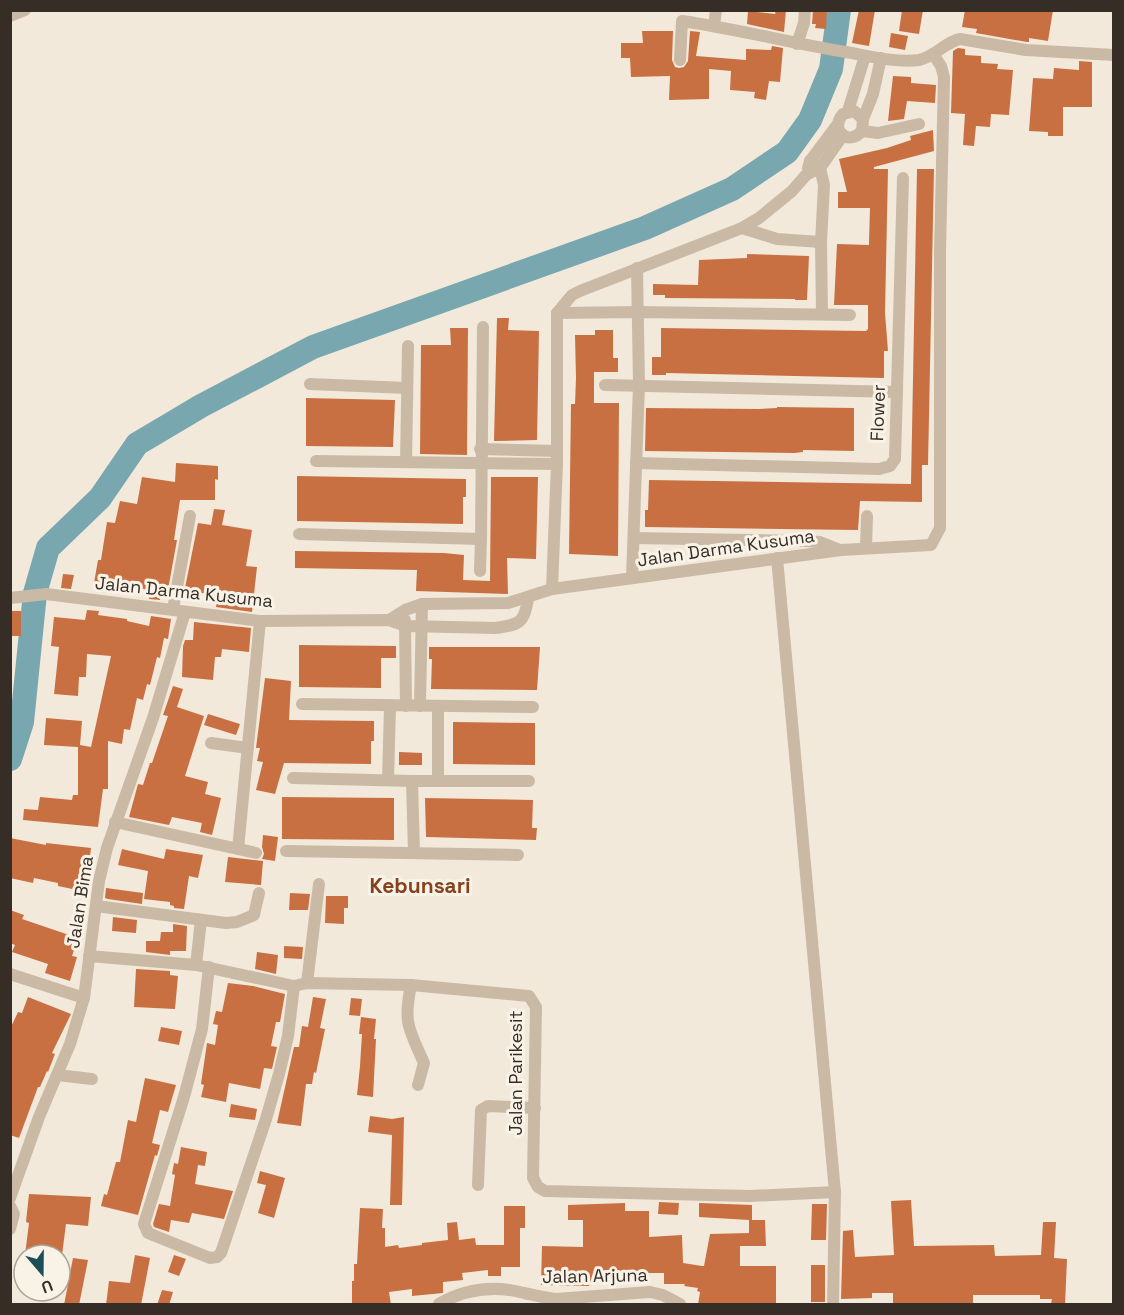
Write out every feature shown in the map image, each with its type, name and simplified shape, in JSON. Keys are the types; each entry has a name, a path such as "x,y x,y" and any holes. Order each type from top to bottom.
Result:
{"street":[{"path":"10,16 26,10"},
{"path":"714,26 716,10"},
{"path":"797,44 806,10"},
{"path":"680,60 682,21 820,49 881,58 918,60 960,39 1026,50 1113,56"},
{"name":"Jalan Darma Kusuma","path":"389,620 405,610 422,604 508,603 552,589 777,558 841,550 931,545 940,528 940,251 944,77 941,66 933,54"},
{"path":"552,589 557,458 557,314 572,295 580,291 742,228 773,207 806,176 840,130 838,119 848,111 865,56"},
{"path":"840,130 856,137 873,94 881,58"},
{"path":"848,111 854,111 862,125 878,132 919,124"},
{"path":"815,164 824,185 821,242 822,314"},
{"name":"Flower","path":"636,463 879,469 890,466 895,459 903,178"},
{"path":"742,228 777,239 821,242"},
{"path":"632,579 639,385 637,268"},
{"path":"557,314 638,312 850,315"},
{"path":"480,571 483,327"},
{"path":"406,462 408,346"},
{"path":"310,384 407,388"},
{"path":"605,384 897,392"},
{"path":"480,449 557,458"},
{"path":"316,461 481,463 557,458"},
{"name":"Jalan Bima","path":"10,1198 39,1117 70,1044 84,998 99,881 115,822 153,718 179,610 190,516"},
{"path":"866,548 867,516"},
{"path":"299,534 481,539"},
{"path":"634,538 805,541 820,542 841,550"},
{"path":"777,558 835,1192 833,1305"},
{"name":"Jalan Darma Kusuma","path":"10,598 46,594 260,621 389,620 406,626 495,628 507,627 521,621 525,615 528,598"},
{"path":"420,705 422,604"},
{"path":"405,610 406,706"},
{"path":"238,849 260,621"},
{"path":"302,704 533,706"},
{"path":"388,780 390,706"},
{"path":"438,706 438,781"},
{"path":"211,743 248,748"},
{"path":"293,778 529,781"},
{"path":"412,781 414,853"},
{"path":"115,822 256,853"},
{"path":"286,851 518,855"},
{"path":"201,920 202,1029 184,1097 144,1224 148,1233 210,1258 217,1257 221,1253 266,1119 301,984 319,884"},
{"path":"96,906 226,923 237,922 254,915 259,893"},
{"name":"Jalan Parikesit","path":"89,956 202,966 301,984 411,985 529,996 536,1007 533,1178 534,1183 542,1190 749,1196 835,1192"},
{"path":"10,974 84,998"},
{"path":"411,985 407,1004 408,1027 424,1063 418,1084"},
{"path":"57,1075 92,1080"},
{"path":"478,1185 481,1110 488,1106 535,1108"},
{"path":"10,1206 14,1214 10,1229"},
{"name":"Jalan Arjuna","path":"439,1305 457,1295 491,1288 556,1299 650,1292 663,1295 680,1305"}],"building":[{"path":"776,10 786,10 784,32 747,24 748,11 775,14"},
{"path":"813,10 827,10 826,29 815,28 816,24 812,24"},
{"path":"859,10 875,10 869,46 852,43"},
{"path":"902,10 923,10 919,34 899,31"},
{"path":"965,10 1053,10 1048,41 1029,38 1027,42 976,33 977,29 962,27"},
{"path":"642,31 673,31 672,60 675,67 679,68 684,67 688,61 690,31 700,32 696,56 746,60 746,49 771,50 772,46 783,48 780,82 769,81 766,100 754,98 755,92 730,90 731,71 709,69 709,99 669,100 670,76 631,77 630,58 621,58 621,43 643,43"},
{"path":"891,33 908,36 905,50 889,47"},
{"path":"958,48 965,49 965,55 981,56 981,63 998,64 997,69 1013,70 1009,115 991,114 990,127 976,126 974,146 963,145 965,114 951,113 953,51"},
{"path":"1079,61 1092,62 1092,107 1063,107 1063,136 1048,136 1048,132 1029,131 1033,78 1053,79 1054,68 1079,70"},
{"path":"893,76 911,77 911,83 936,85 935,103 907,101 904,119 888,121"},
{"path":"933,130 934,151 874,167 874,169 888,169 885,313 888,351 884,351 884,378 666,373 666,375 652,375 652,357 661,357 661,328 866,331 868,329 868,305 834,305 837,244 869,245 870,208 838,208 838,192 847,192 839,159 887,148 911,140 910,136"},
{"path":"917,169 934,169 928,465 922,465 922,502 860,501 858,530 645,527 649,480 911,484"},
{"path":"747,254 809,256 807,300 665,298 665,295 653,295 653,284 698,285 699,260 747,258"},
{"path":"497,318 509,318 508,330 539,331 537,440 494,441"},
{"path":"450,328 468,328 467,455 420,454 421,345 451,345"},
{"path":"595,330 613,330 613,358 618,358 618,372 594,372 594,403 619,403 618,556 569,554 571,404 575,404 576,378 575,335 595,335"},
{"path":"306,398 395,400 393,447 306,446"},
{"path":"777,407 854,408 854,451 803,450 803,452 794,453 645,451 646,408 759,409"},
{"path":"176,463 218,466 218,480 215,479 215,500 180,500 174,540 177,540 167,595 161,594 160,600 149,599 150,590 94,583 98,560 101,560 107,522 115,523 120,501 137,504 142,477 175,482"},
{"path":"297,476 466,479 463,524 297,521"},
{"path":"491,477 538,477 536,559 507,558 508,594 416,591 417,570 295,568 295,551 444,553 464,555 463,580 490,581"},
{"path":"214,509 225,510 222,525 252,530 246,566 257,567 252,612 216,607 218,595 194,592 193,599 183,598 198,523 211,525"},
{"path":"63,574 74,575 71,589 61,588"},
{"path":"87,610 99,611 98,615 127,619 127,621 149,626 151,616 171,619 168,639 164,638 160,658 157,657 150,685 147,684 143,700 137,698 130,730 124,729 122,744 108,741 108,789 103,789 98,827 23,820 24,809 38,810 40,797 72,800 73,795 78,795 78,747 44,745 46,718 82,721 80,745 91,747 111,656 87,654 86,677 79,677 78,696 54,694 59,647 51,646 54,617 85,620"},
{"path":"10,611 21,611 21,636 10,636"},
{"path":"194,622 251,628 249,652 222,649 221,657 215,657 213,680 182,677 183,646 185,640 193,640"},
{"path":"299,645 396,646 396,658 381,658 381,688 299,687"},
{"path":"429,647 540,647 537,690 431,689 432,659 429,659"},
{"path":"265,678 291,681 289,720 374,721 371,764 284,763 275,794 256,790 263,762 257,761 260,748 256,748"},
{"path":"173,686 183,689 177,707 204,716 185,776 208,782 205,794 221,798 212,835 200,832 202,823 172,817 169,825 129,817 138,784 143,785 168,716 163,715"},
{"path":"208,714 240,724 236,735 204,725"},
{"path":"453,722 535,723 535,765 453,764"},
{"path":"399,752 422,753 422,765 399,765"},
{"path":"282,797 394,798 394,840 282,839"},
{"path":"425,798 533,800 532,828 537,828 536,840 426,837"},
{"path":"263,835 278,837 275,861 262,859"},
{"path":"10,838 46,845 46,843 91,848 89,864 94,865 89,894 58,886 58,883 34,878 33,883 10,878"},
{"path":"122,849 164,859 166,849 203,855 198,878 189,876 184,909 174,908 170,902 144,899 148,871 118,865"},
{"path":"228,857 263,861 261,885 225,882"},
{"path":"106,888 143,893 142,904 105,898"},
{"path":"290,893 310,894 308,910 289,910"},
{"path":"326,896 348,896 348,908 344,908 344,924 325,923"},
{"path":"10,910 24,915 22,919 78,938 72,956 77,957 70,981 45,973 48,964 12,952 15,945 10,943"},
{"path":"113,917 137,920 136,933 112,931"},
{"path":"173,924 187,926 186,951 170,951 170,955 146,952 146,941 160,941 161,932 173,932"},
{"path":"284,946 303,947 302,959 284,958"},
{"path":"257,952 278,955 276,974 255,969"},
{"path":"136,969 170,971 170,975 178,976 175,1009 134,1007"},
{"path":"228,983 285,994 280,1022 276,1022 271,1046 277,1047 272,1069 264,1068 260,1089 229,1083 226,1102 201,1097 204,1085 201,1084 207,1043 215,1045 218,1025 213,1024 216,1011 222,1012"},
{"path":"28,997 71,1014 52,1053 55,1054 48,1072 38,1087 19,1138 10,1135 10,1029 18,1012 22,1013"},
{"path":"313,997 326,999 320,1028 325,1029 316,1073 314,1072 312,1084 306,1084 301,1126 277,1123 294,1047 299,1047 302,1026 308,1027"},
{"path":"351,998 362,999 360,1016 349,1015"},
{"path":"361,1017 376,1019 373,1097 357,1095 362,1034 359,1034"},
{"path":"161,1027 182,1031 179,1045 158,1041"},
{"path":"145,1078 176,1085 168,1112 160,1110 152,1143 160,1145 138,1215 101,1206 104,1194 107,1195 116,1162 120,1162 128,1120 136,1122"},
{"path":"231,1104 257,1109 255,1120 229,1117"},
{"path":"370,1116 392,1119 404,1117 402,1205 390,1205 392,1135 368,1132"},
{"path":"181,1147 207,1152 205,1166 198,1165 195,1184 233,1191 224,1219 192,1213 189,1223 171,1220 169,1232 154,1227 153,1224 159,1204 170,1206 175,1175 172,1174 174,1163 178,1164"},
{"path":"260,1171 285,1178 274,1218 258,1213 266,1185 257,1183"},
{"path":"29,1194 91,1197 88,1226 66,1224 64,1243 26,1243 29,1223 26,1222"},
{"path":"911,1200 914,1246 994,1245 995,1256 1041,1255 1043,1222 1056,1222 1054,1258 1067,1259 1065,1305 1051,1304 1052,1299 1040,1299 1040,1295 973,1295 973,1305 893,1304 893,1293 872,1293 872,1298 841,1299 843,1231 853,1230 855,1257 894,1255 891,1201"},
{"path":"659,1202 679,1203 678,1215 658,1214"},
{"path":"625,1203 625,1211 649,1211 649,1237 682,1235 683,1263 702,1266 704,1266 710,1234 749,1233 749,1220 699,1217 699,1203 752,1205 752,1220 765,1220 766,1246 740,1246 740,1266 776,1266 776,1305 698,1305 700,1292 697,1291 698,1288 684,1286 685,1284 664,1284 664,1273 638,1273 638,1278 589,1282 589,1286 541,1285 542,1246 583,1247 583,1220 568,1220 568,1205"},
{"path":"812,1204 827,1204 826,1240 811,1240"},
{"path":"504,1206 525,1206 525,1228 520,1228 520,1267 501,1267 501,1276 488,1276 488,1270 462,1273 463,1280 443,1282 443,1293 412,1296 412,1289 389,1292 391,1305 352,1305 352,1281 354,1281 354,1264 357,1264 360,1208 383,1209 382,1228 385,1228 385,1247 398,1245 399,1248 448,1240 447,1223 457,1222 459,1240 475,1238 476,1245 504,1245"},
{"path":"135,1255 150,1258 141,1305 106,1305 109,1281 130,1283"},
{"path":"174,1255 186,1259 179,1276 168,1272"},
{"path":"73,1258 88,1260 79,1305 64,1305 64,1303 72,1303"},
{"path":"811,1265 825,1265 825,1302 811,1302"},
{"path":"162,1290 173,1292 169,1305 157,1305"}],"waterway":[{"path":"10,759 22,722 35,593 48,548 100,498 137,444 201,406 313,347 645,228 732,189 787,152 810,120 831,69 839,10"}],"district":[{"name":"Kebunsari","path":"420,886"}]}
